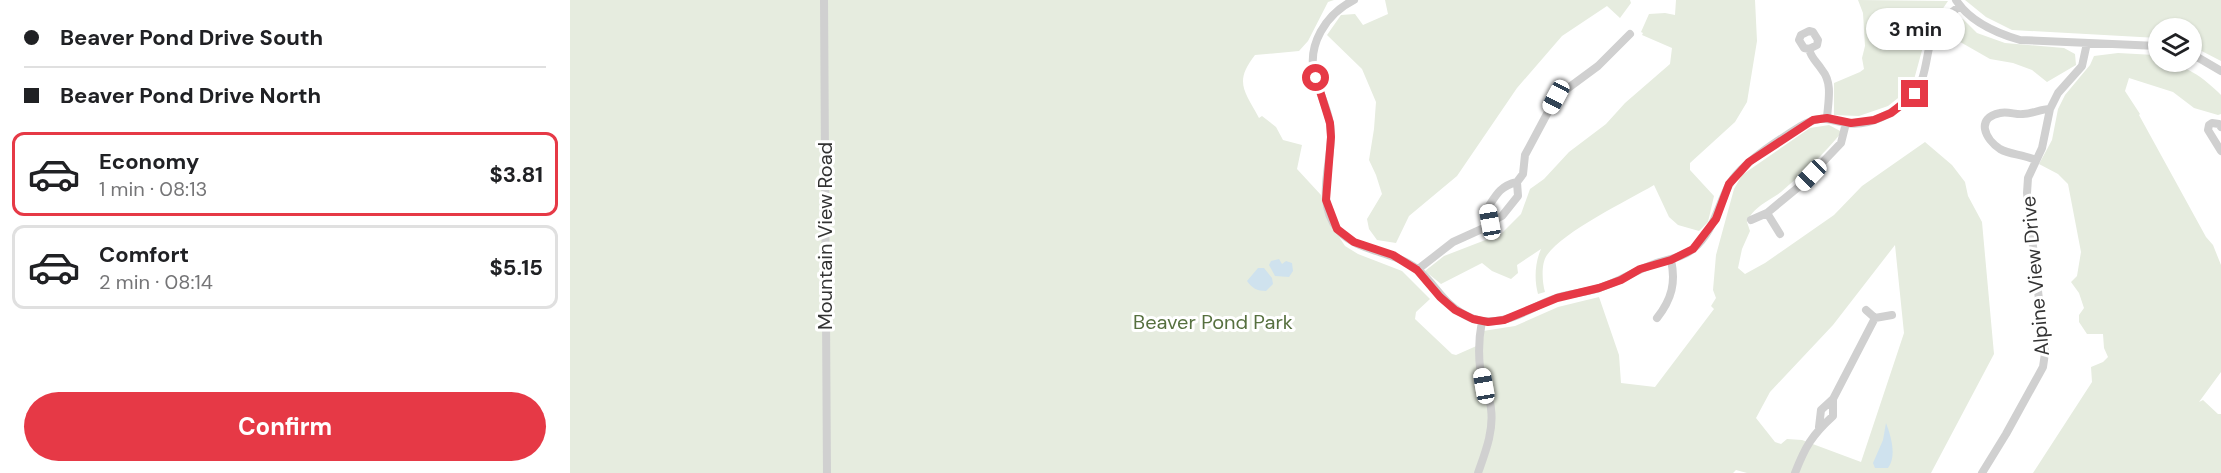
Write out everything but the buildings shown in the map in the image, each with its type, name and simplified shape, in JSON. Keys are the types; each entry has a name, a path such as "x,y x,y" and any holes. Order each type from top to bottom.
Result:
{"street":[{"name":"Mountain View Road","path":"824,0 827,473"},
{"path":"1354,0 1337,9 1328,18 1320,32 1314,54 1316,78 1330,123 1331,137 1326,186 1328,208 1337,229 1354,242 1393,255 1417,270 1440,297 1455,310 1482,321 1504,320 1557,298 1599,288 1621,280 1640,269 1671,260 1693,249 1716,219 1729,184 1749,162 1813,120 1827,118 1846,123 1874,120 1891,113 1915,94 1938,24 1958,3 1976,20 2000,34 2020,40 2148,46"},
{"path":"1417,270 1453,242 1484,228 1502,216 1518,196 1517,182 1523,174 1526,155 1556,97 1599,66 1630,34"},
{"name":"Alpine View Drive","path":"1983,473 2043,367 2045,339 2027,193 2028,178 2042,148 2050,109 2058,93 2082,66 2087,43"},
{"path":"1809,49 1810,55 1821,68 1828,82 1827,118"},
{"path":"2202,60 2221,71"},
{"path":"2035,160 2026,155 2000,148 1987,137 1984,128 1987,121 2002,112 2020,115 2050,109"},
{"path":"1751,220 1767,213 1797,190 1841,143 1846,123"},
{"path":"2221,127 2212,123 2208,130 2221,151"},
{"path":"1490,222 1487,210 1497,193 1507,184 1517,182"},
{"path":"1767,213 1780,234"},
{"path":"1658,318 1666,307 1673,288 1674,275 1671,260"},
{"path":"1866,310 1875,318"},
{"path":"1875,318 1892,315"},
{"path":"1819,427 1821,410 1833,399 1875,318"},
{"path":"1478,473 1490,437 1492,421 1479,351 1482,321"},
{"path":"1796,470 1819,427 1833,416 1833,399"}],"green space":[{"name":"Beaver Pond Park","path":"570,0 1334,0 1328,2 1308,41 1299,51 1255,55 1243,79 1246,93 1259,118 1262,116 1276,127 1283,140 1302,145 1297,169 1321,195 1327,218 1345,246 1358,254 1402,271 1430,299 1416,312 1415,319 1452,354 1456,355 1481,344 1483,331 1515,326 1558,307 1599,297 1619,355 1621,383 1655,387 1714,309 1711,306 1716,298 1713,290 1716,255 1734,189 1742,175 1810,128 1829,125 1842,132 1805,170 1781,192 1757,208 1750,217 1747,222 1750,231 1742,249 1738,268 1745,274 1765,263 1834,215 1862,186 1925,142 1952,165 1965,182 1968,196 1982,222 1994,354 1931,473 1747,473 1736,470 1733,473 570,473","holes":["1895,245 1904,333 1861,462 1802,440 1787,439 1781,444 1775,442 1756,418 1770,392 1833,325"]},
{"path":"1385,0 1630,0 1631,3 1620,18 1607,6 1562,36 1517,88 1457,176 1409,216 1396,243 1377,240 1369,229 1367,219 1382,194 1369,160 1376,102 1362,69 1327,35 1341,15 1355,14 1363,25 1388,14"},
{"path":"1676,0 1755,0 1757,41 1747,102 1735,122 1690,163 1690,170 1714,196 1708,222 1699,231 1678,225 1669,217 1654,185 1581,227 1555,246 1547,255 1544,263 1545,292 1538,294 1536,283 1536,265 1541,249 1517,265 1518,273 1511,279 1492,271 1482,263 1441,284 1425,271 1444,256 1501,234 1521,214 1530,189 1544,179 1569,152 1606,124 1625,103 1670,64 1672,48 1642,35 1641,32 1649,14 1675,15"},
{"path":"1858,0 1948,1 1927,32 1912,87 1888,106 1859,116 1834,115 1834,83 1864,69 1862,58 1865,46 1863,13"},
{"path":"1965,0 2221,0 2221,61 2202,51 2202,18 2148,18 2148,37 2012,30 1986,17"},
{"path":"1952,17 1963,19 1977,33 2005,43 2064,48 2075,54 2076,65 2047,82 2032,70 2013,63 1990,59 1948,35 1944,28"},
{"path":"2118,53 2148,55 2148,72 2192,72 2221,95 2221,114 2218,115 2194,108 2173,92 2129,78 2125,91 2140,114 2206,237 2213,245 2221,265 2221,372 2199,402 2203,400 2218,414 2221,414 2221,473 2033,473 2092,382 2091,367 2108,357 2104,348 2103,334 2087,334 2079,322 2079,315 2084,308 2079,293 2071,282 2077,276 2081,252 2068,184 2058,174 2039,164 2052,140 2058,109 2065,95 2090,65 2094,56"}],"water":[{"path":"1279,259 1282,264 1286,261 1292,263 1293,271 1289,277 1275,276 1269,265 1271,261"},
{"path":"1258,268 1264,268 1272,278 1273,284 1266,291 1255,289 1247,281"},
{"path":"1886,423 1893,452 1891,463 1888,468 1875,468 1873,463 1883,440"}],"route":[{"path":"1316,78 1330,123 1326,200 1337,229 1354,242 1393,255 1417,270 1440,297 1455,310 1473,319 1488,322 1504,320 1557,298 1599,288 1621,280 1640,269 1682,255 1693,249 1704,237 1716,219 1729,184 1749,162 1813,120 1827,118 1846,123 1874,120 1891,113 1915,94"}]}
